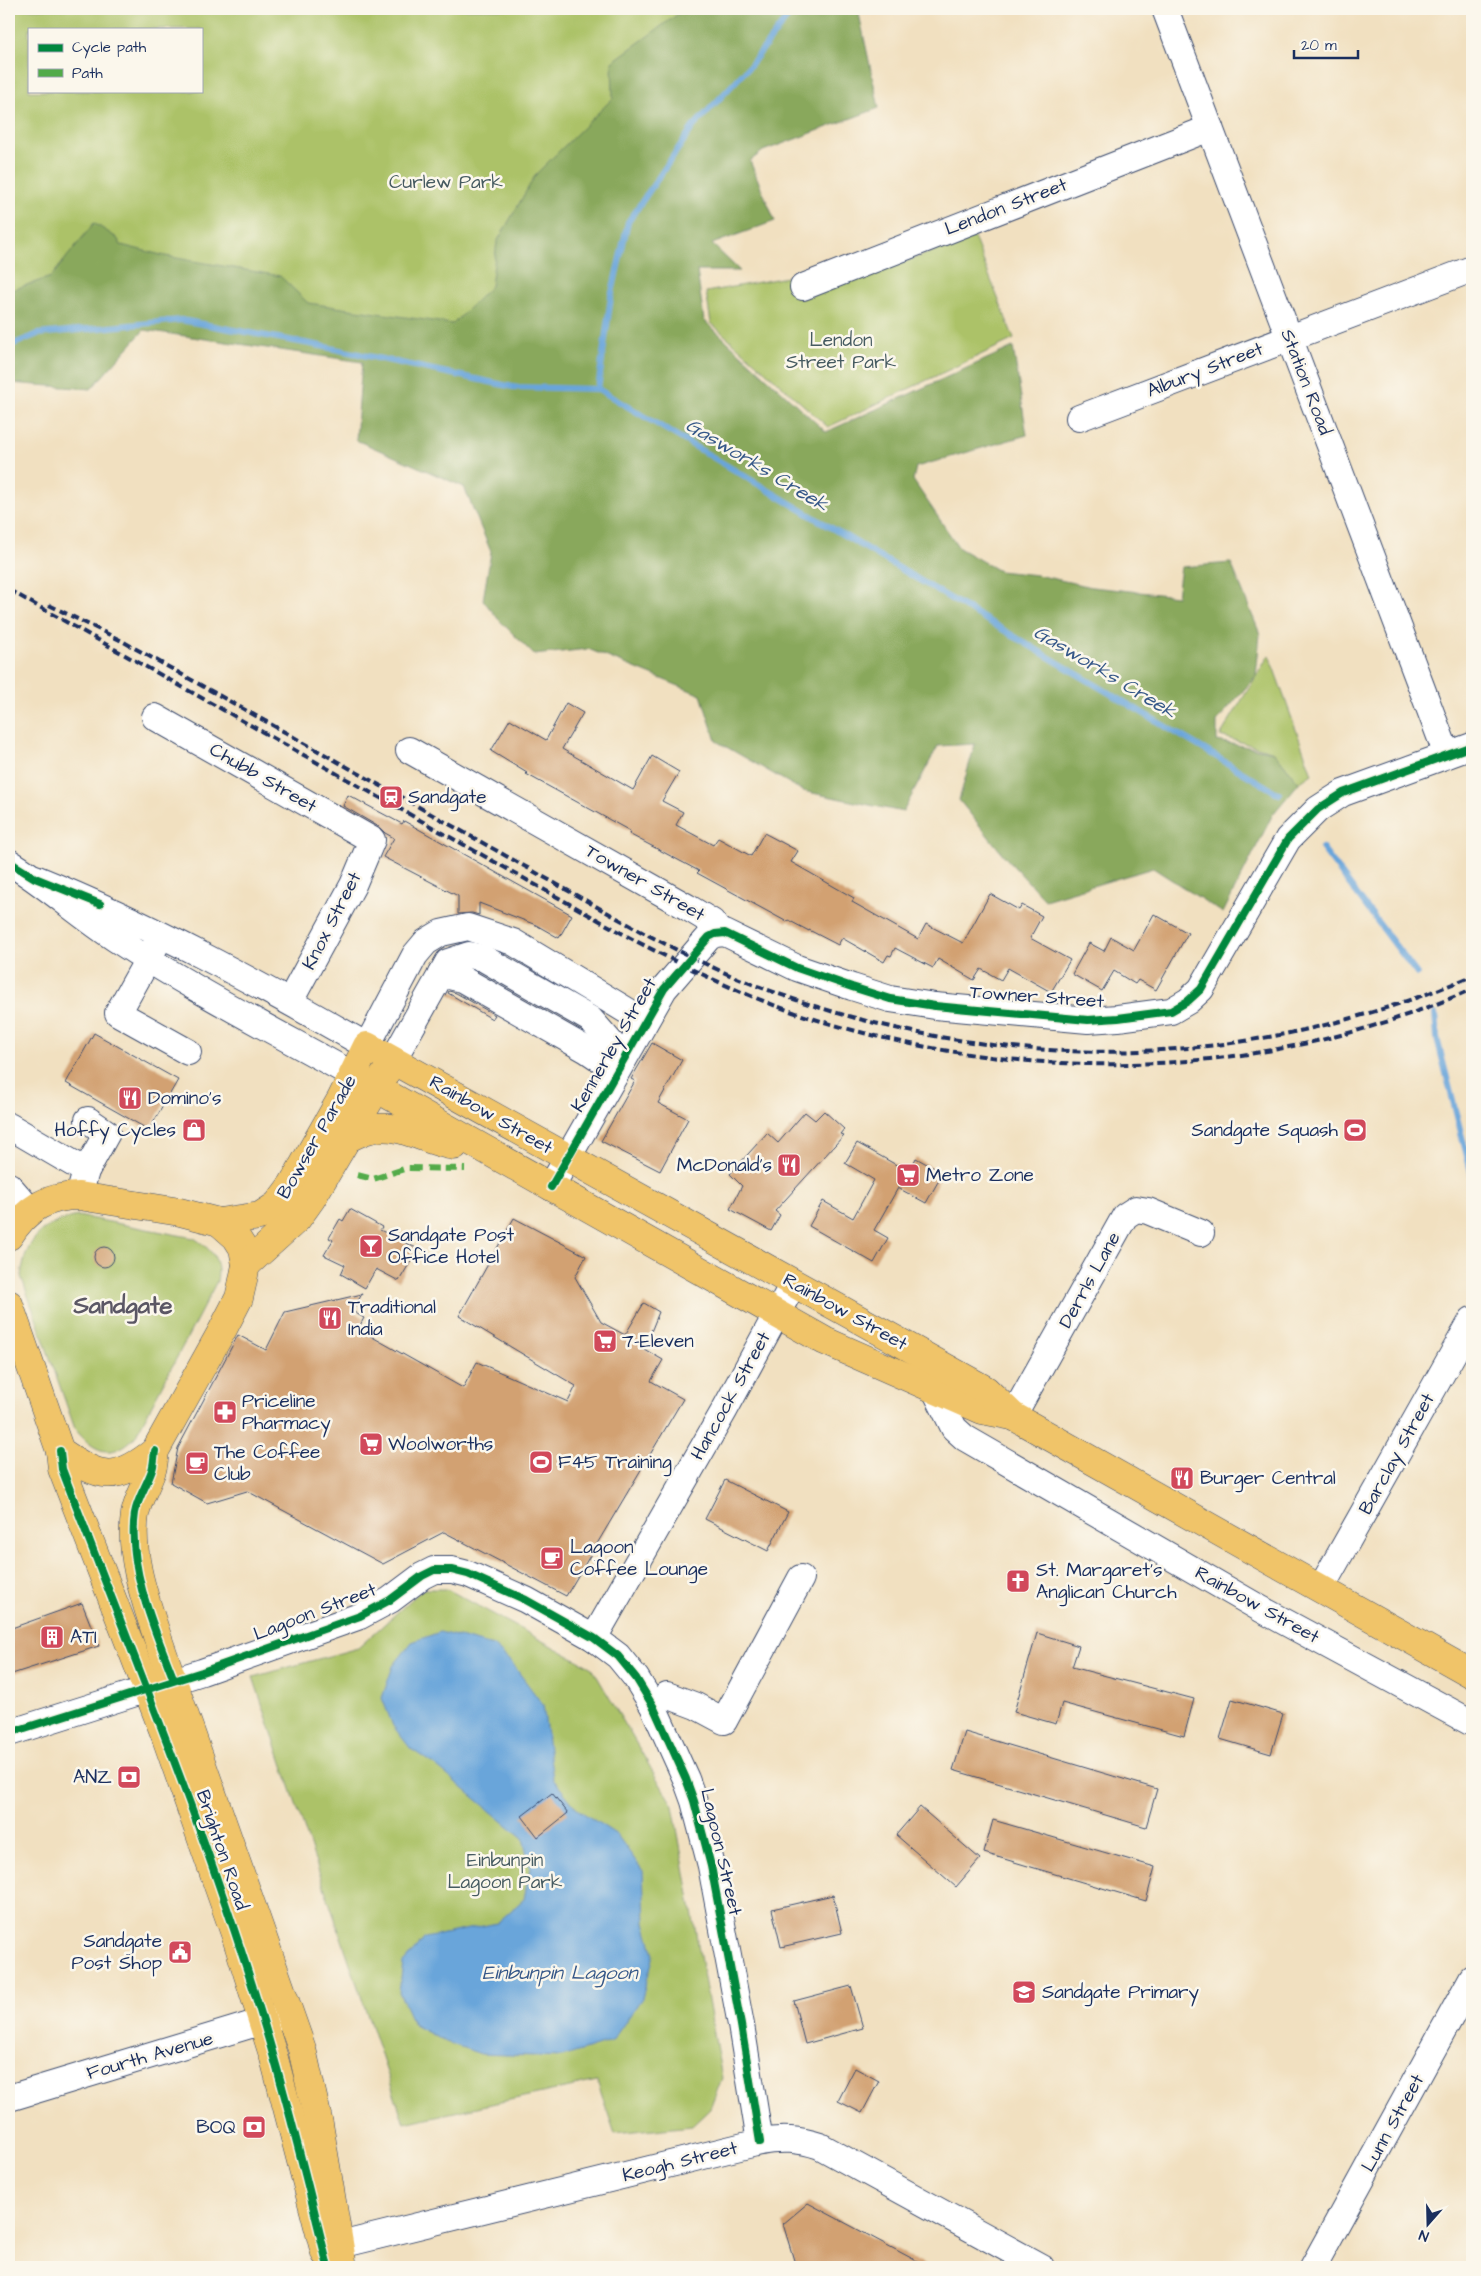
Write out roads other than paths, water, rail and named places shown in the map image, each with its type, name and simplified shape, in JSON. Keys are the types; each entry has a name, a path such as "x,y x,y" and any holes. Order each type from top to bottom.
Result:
{"main road":[{"name":"Bowser Parade","path":"219,1222 260,1216 277,1205 292,1185 367,1046"},
{"name":"Rainbow Street","path":"367,1046 986,1390 1013,1416 1472,1674"},
{"name":"Bowser Parade","path":"246,1265 298,1219 393,1060"},
{"name":"Rainbow Street","path":"353,1075 777,1315 825,1340 982,1410 1013,1416"},
{"path":"346,1139 370,1129 402,1129 445,1144 486,1149"},
{"path":"9,1236 18,1221 30,1210 46,1201 64,1196 79,1196 180,1212 219,1222 236,1237 243,1248 246,1265 239,1298 155,1451 129,1470 110,1474 90,1471 60,1451"},
{"name":"Brighton Road","path":"10,1309 60,1451 62,1469 168,1744 235,1934 334,2257"},
{"name":"Brighton Road","path":"155,1451 152,1470 142,1491 135,1513 136,1548 145,1598 302,2049 319,2124 334,2257"}],"street":[{"name":"Station Road","path":"1165,9 1446,755"},
{"name":"Lendon Street","path":"802,287 1210,128"},
{"name":"Albury Street","path":"1079,418 1472,269"},
{"name":"Chubb Street","path":"155,717 372,840"},
{"name":"Towner Street","path":"410,750 687,907 712,922 720,933 731,935 797,968 890,999 934,1006 1088,1020 1171,1011 1188,1001 1201,990 1288,839 1318,809 1343,793 1472,746"},
{"name":"Knox Street","path":"290,1001 353,885 372,840"},
{"name":"Rainbow Street","path":"9,862 35,878 89,921 148,959 353,1075"},
{"name":"Rainbow Street","path":"35,878 100,904 162,934 290,1001 367,1046"},
{"path":"367,1046 415,955 426,942 442,933 468,927 512,942 644,1021"},
{"name":"Kennerley Street","path":"551,1188 644,1021 674,974 710,937 720,933"},
{"path":"162,934 118,1013 188,1052"},
{"path":"393,1060 448,962 469,955 483,958 590,1019 620,1064"},
{"path":"79,1196 86,1170 107,1133 88,1120"},
{"path":"9,1126 86,1170"},
{"path":"9,1186 30,1210"},
{"name":"Derrls Lane","path":"1013,1416 1125,1216 1136,1209 1148,1211 1201,1233"},
{"name":"Hancock Street","path":"594,1638 793,1284"},
{"name":"Barclay Street","path":"1322,1588 1472,1320"},
{"name":"Rainbow Street","path":"934,1388 954,1428 965,1438 1261,1609 1472,1723"},
{"name":"Lagoon Street","path":"9,1733 146,1690 360,1616 390,1600 422,1576 434,1570 452,1570 482,1580 526,1600 594,1638 618,1656 636,1678 653,1706 694,1801 711,1866 740,2016 760,2142"},
{"path":"667,1695 696,1706 724,1721 801,1578"},
{"name":"Lunn Street","path":"1313,2267 1472,1978"},
{"name":"Fourth Avenue","path":"9,2098 290,2013"},
{"name":"Keogh Street","path":"334,2257 760,2142 783,2138 802,2140 820,2146 1041,2267"}],"water":[{"name":"Einbunpin Lagoon","path":"440,1632 493,1646 511,1662 543,1705 553,1779 577,1809 617,1835 643,1871 645,1922 654,1955 642,1998 612,2041 562,2057 481,2054 446,2042 414,2025 399,1992 403,1963 425,1938 497,1923 524,1899 530,1868 523,1838 436,1766 411,1749 393,1726 382,1698 393,1666 412,1642"}],"waterway":[{"name":"Gasworks Creek","path":"598,389 611,297 628,222 693,127 749,67 794,9"},
{"name":"Gasworks Creek","path":"9,346 38,334 181,320 321,346 513,387 598,389 1279,794"},
{"name":"Gasworks Creek","path":"1322,848 1417,974"},
{"name":"Gasworks Creek","path":"1435,1014 1437,1038 1472,1176"}],"railway":[{"path":"9,590 634,940 752,997 793,1012 876,1036 962,1053 1048,1062 1135,1064 1222,1058 1307,1043 1391,1020 1472,989"},
{"path":"49,605 122,641 642,932 745,981 849,1016 938,1037 1028,1048 1118,1052 1207,1046 1296,1032 1385,1008 1472,976"}],"place":[{"name":"Sandgate","path":"391,797"},
{"name":"Domino's","path":"130,1098"},
{"name":"Hoffy Cycles","path":"194,1130"},
{"name":"Sandgate Squash","path":"1355,1130"},
{"name":"McDonald's","path":"789,1165"},
{"name":"Metro Zone","path":"908,1175"},
{"name":"Sandgate Post Office Hotel","path":"371,1246"},
{"name":"Traditional India","path":"330,1318"},
{"name":"7-Eleven","path":"605,1341"},
{"name":"Priceline Pharmacy","path":"225,1412"},
{"name":"Woolworths","path":"371,1444"},
{"name":"F45 Training","path":"541,1462"},
{"name":"The Coffee Club","path":"197,1463"},
{"name":"Burger Central","path":"1182,1478"},
{"name":"Lagoon Coffee Lounge","path":"552,1558"},
{"name":"St. Margaret's Anglican Church","path":"1018,1581"},
{"name":"ATI","path":"52,1637"},
{"name":"ANZ","path":"129,1777"},
{"name":"Sandgate Post Shop","path":"180,1952"},
{"name":"Sandgate Primary","path":"1024,1992"},
{"name":"BOQ","path":"254,2127"}],"district":[{"name":"Sandgate","path":"123,1306"}],"park label":[{"name":"Curlew Park","path":"446,182"},
{"name":"Lendon Street Park","path":"841,351"},
{"name":"Einbunpin Lagoon Park","path":"505,1871"}]}
